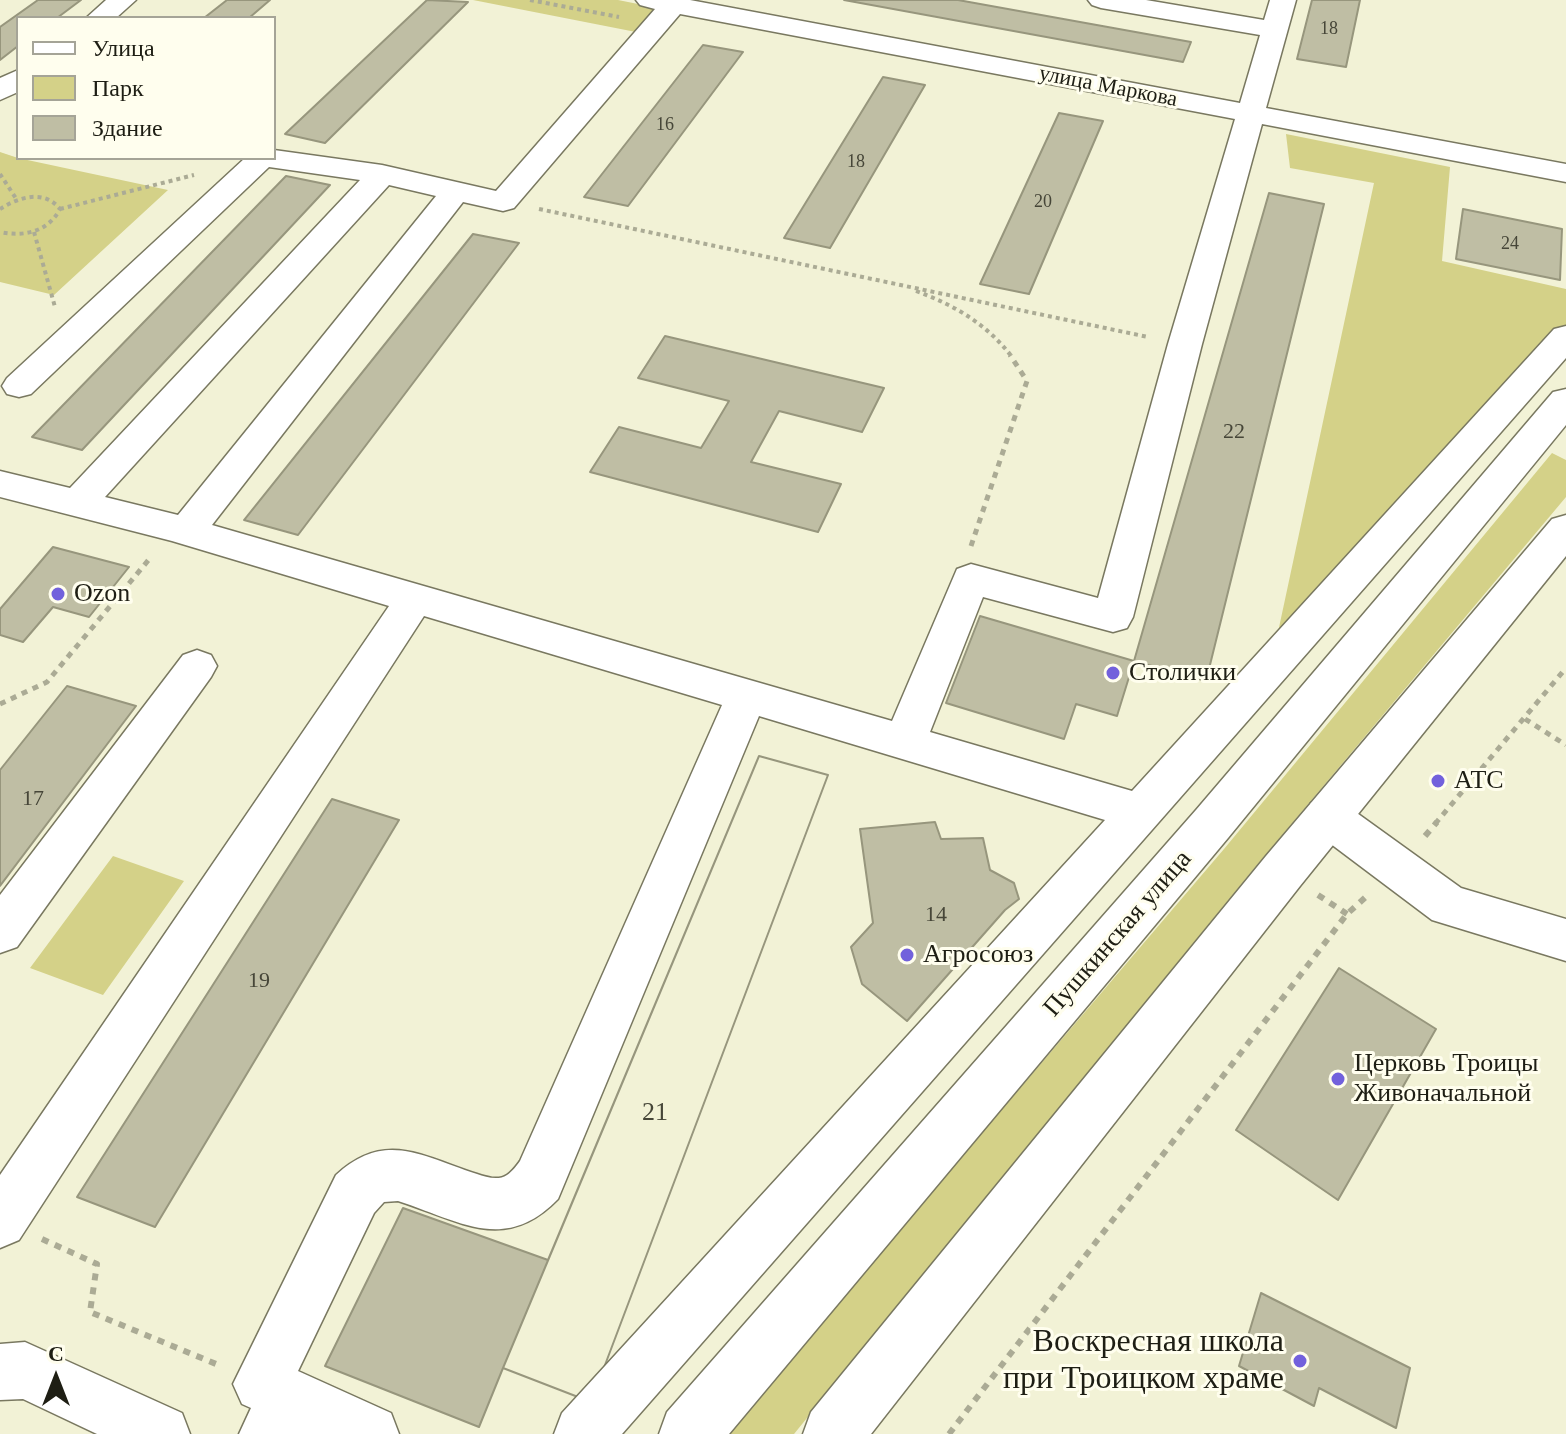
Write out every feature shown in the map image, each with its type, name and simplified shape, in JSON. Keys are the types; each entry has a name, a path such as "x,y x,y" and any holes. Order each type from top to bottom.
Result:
{"main road":[{"name":"Пушкинская улица","path":"689,1434 1558,424"},
{"path":"833,1434 1327,816 1565,533"}],"street":[{"path":"102,16 123,0"},
{"path":"905,742 971,579 1113,617 1185,344 1279,15 1101,0"},
{"path":"276,159 382,174 503,202 661,2"},
{"name":"улица Маркова","path":"661,2 1566,173"},
{"path":"0,92 16,80"},
{"path":"6,390 65,342 260,160"},
{"path":"78,503 382,174"},
{"path":"181,530 456,191"},
{"path":"583,1434 1566,337"},
{"path":"0,484 181,530 1141,812"},
{"path":"1,1221 415,598"},
{"path":"0,932 197,666"},
{"path":"370,1434 279,1416 262,1384 355,1194 373,1177 398,1175 490,1205 520,1200 539,1180 747,695"},
{"path":"1327,816 1448,905 1566,940"},
{"path":"0,1372 25,1370 161,1434"}],"path":[{"path":"0,174 17,200"},
{"path":"0,232 13,235 34,232 51,223 60,209 198,174"},
{"path":"0,209 17,200 38,197 50,199 60,209"},
{"path":"503,202 1185,344"},
{"path":"34,232 65,342"},
{"path":"884,282 922,293 982,322 1014,357 1027,381 971,541 971,579"},
{"path":"0,704 47,682 181,530"},
{"path":"949,1434 1347,914 1398,868 1566,668"},
{"path":"1525,719 1566,745"},
{"path":"1,1221 97,1264 90,1312 202,1358"}],"green space":[{"path":"473,0 618,0 663,9 641,33"},
{"path":"1286,134 1450,167 1442,261 1566,289 1566,359 1268,679 1374,183 1290,168"},
{"path":"0,152 16,160 168,190 54,295 0,282"},
{"path":"1552,453 1566,460 1566,497 1252,871 794,1434 725,1434 1224,849"},
{"path":"113,856 184,881 103,995 30,968"}],"building":[{"path":"38,0 81,0 60,16 16,16 16,48 0,60 0,27"},
{"path":"227,0 270,0 251,16 207,16"},
{"path":"427,0 468,2 325,143 285,134"},
{"path":"844,0 958,0 1191,42 1183,62"},
{"path":"1312,0 1360,0 1346,67 1297,59"},
{"path":"703,45 743,52 628,206 584,197"},
{"path":"883,77 925,85 830,248 784,238"},
{"path":"1059,113 1103,121 1029,294 980,284"},
{"path":"286,176 330,185 82,450 32,437"},
{"path":"1269,193 1324,204 1206,681 1134,661"},
{"path":"1463,209 1562,229 1560,280 1456,259"},
{"path":"473,234 519,243 298,535 244,520"},
{"path":"665,336 884,388 862,432 779,411 751,462 841,484 818,532 590,472 619,427 701,448 729,401 638,378"},
{"path":"53,547 129,567 89,617 53,607 23,642 0,635 0,609"},
{"path":"980,616 1134,661 1117,716 1076,704 1064,739 946,703"},
{"path":"67,686 136,706 0,886 0,770"},
{"path":"759,756 828,775 591,1402 503,1368 479,1427 325,1366 403,1208 548,1260"},
{"path":"759,756 828,775 591,1402 503,1368"},
{"path":"332,799 399,820 155,1227 77,1197"},
{"path":"935,822 941,839 983,838 990,870 1014,883 1019,899 1005,910 907,1021 862,984 851,947 873,923 860,829"},
{"name":"Церковь Троицы Живоначальной","path":"1339,968 1436,1029 1338,1200 1236,1130"},
{"path":"1261,1293 1410,1368 1396,1428 1319,1388 1314,1406 1239,1366"}],"place":[{"name":"Ozon","path":"58,594"},
{"name":"Столички","path":"1113,673"},
{"name":"АТС","path":"1438,781"},
{"name":"Агросоюз","path":"907,955"},
{"name":"Церковь Троицы Живоначальной","path":"1338,1079"},
{"name":"Воскресная школа при Троицком храме","path":"1300,1361"}]}
